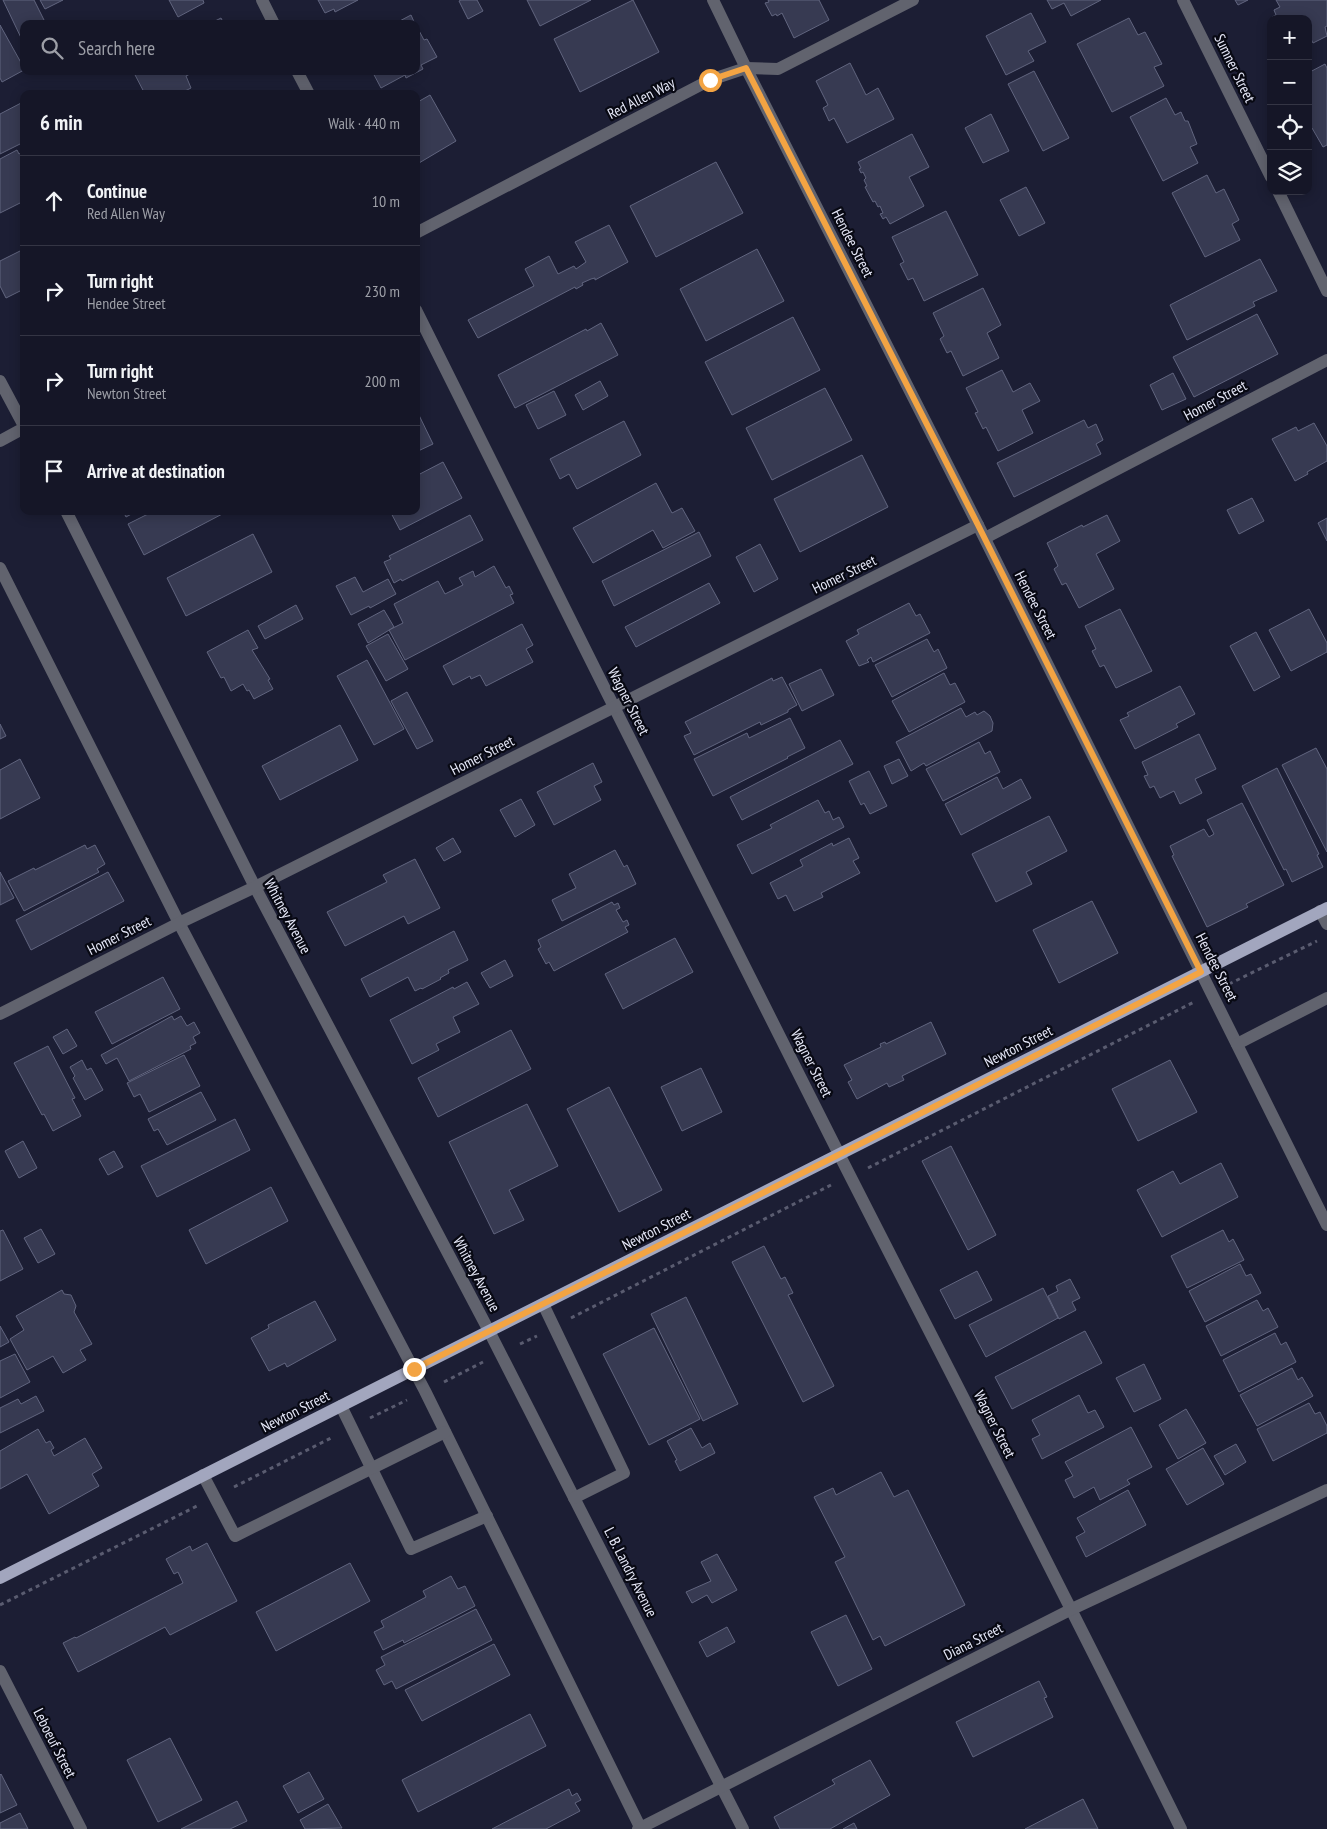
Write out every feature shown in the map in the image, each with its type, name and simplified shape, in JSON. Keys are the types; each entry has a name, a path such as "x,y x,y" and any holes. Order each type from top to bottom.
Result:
{"main road":[{"name":"Newton Street","path":"0,1578 1324,910"}],"street":[{"path":"262,0 272,20"},
{"name":"Hendee Street","path":"712,0 985,538 1327,1225"},
{"name":"Red Allen Way","path":"420,231 710,80 746,68 778,69 913,0"},
{"name":"Sumner Street","path":"1183,0 1267,169"},
{"path":"300,75 307,90"},
{"path":"1280,195 1327,292"},
{"name":"Wagner Street","path":"420,318 613,707 1072,1609 1181,1829"},
{"name":"Homer Street","path":"985,538 1327,360"},
{"path":"0,381 20,419"},
{"path":"0,441 20,429"},
{"name":"Whitney Avenue","path":"68,515 255,887 489,1331"},
{"name":"Homer Street","path":"0,1014 179,922 255,887 978,525"},
{"path":"0,568 179,922 414,1369 640,1829"},
{"path":"1324,910 1327,924"},
{"path":"1237,1044 1327,998"},
{"path":"543,1304 624,1473 574,1498"},
{"name":"L. B. Landry Avenue","path":"489,1331 723,1786 743,1829"},
{"path":"341,1406 411,1549 487,1516"},
{"path":"204,1475 235,1536 445,1432"},
{"name":"Diana Street","path":"640,1829 1072,1609 1327,1490"},
{"name":"Leboeuf Street","path":"0,1671 81,1829"}],"path":[{"path":"878,1164 1212,993 1318,941"},
{"path":"390,1409 555,1327 817,1192"}],"building":[{"path":"3,0 34,0 44,20 20,20 20,36"},
{"path":"40,0 63,0 45,9"},
{"path":"169,0 203,0 204,3 178,17"},
{"path":"318,0 358,0 335,12 334,9 325,13"},
{"path":"477,0 483,11 468,19 459,1"},
{"path":"527,0 591,0 540,26"},
{"path":"633,0 659,52 580,92 554,39"},
{"path":"768,0 819,0 829,20 794,38 782,13 772,16 765,3 769,2"},
{"path":"1047,0 1101,0 1071,16 1064,3 1052,9"},
{"path":"1235,0 1248,0 1238,5"},
{"path":"1276,0 1327,0 1327,26 1325,27 1327,36 1313,43 1312,15 1276,15 1274,10 1280,7"},
{"path":"1031,13 1046,42 1028,51 1034,61 1006,75 986,36"},
{"path":"411,15 413,20 402,20"},
{"path":"1129,18 1138,35 1145,32 1162,64 1154,67 1164,86 1112,112 1077,44"},
{"path":"0,25 20,61 20,72 2,82 0,78"},
{"path":"420,32 424,40 427,39 437,57 421,65 423,69 420,71"},
{"path":"850,63 866,95 878,88 894,119 847,143 834,118 829,121 823,108 828,105 816,81"},
{"path":"1325,64 1327,68 1327,145 1323,147 1312,128 1312,71"},
{"path":"1034,71 1069,138 1043,151 1008,84"},
{"path":"135,75 188,75 186,76 191,88 187,90 143,90"},
{"path":"374,75 405,75 381,88"},
{"path":"430,95 456,141 420,162 420,101"},
{"path":"1166,98 1175,115 1181,112 1185,121 1188,121 1197,144 1190,147 1198,163 1163,181 1130,117"},
{"path":"20,104 20,144 0,154 0,114"},
{"path":"991,114 1009,151 983,163 965,128"},
{"path":"912,134 929,167 909,177 924,206 890,224 886,217 883,219 880,214 883,213 880,206 878,207 875,201 873,202 865,187 867,186 864,180 866,178 859,169 861,168 858,162"},
{"path":"17,150 20,153 20,203 0,213 0,159"},
{"path":"716,162 743,213 656,257 630,206"},
{"path":"1207,175 1216,193 1224,189 1239,220 1232,224 1240,240 1205,257 1172,193"},
{"path":"1026,187 1045,223 1019,236 1000,200"},
{"path":"946,211 978,275 924,301 913,278 908,280 900,264 904,262 892,237"},
{"path":"609,225 628,262 595,280 595,278 582,283 583,285 576,289 575,287 478,338 468,320 534,286 525,269 549,256 558,274 574,266 576,269 586,262 575,242"},
{"path":"757,249 784,301 706,341 680,289"},
{"path":"20,251 20,291 6,298 0,286 0,261"},
{"path":"1260,259 1277,291 1253,302 1255,306 1187,340 1170,305"},
{"path":"983,288 1001,325 987,333 999,358 963,376 951,351 947,353 940,339 944,336 933,313"},
{"path":"1257,314 1278,354 1194,397 1173,357"},
{"path":"793,317 820,370 732,415 705,362"},
{"path":"601,323 618,355 515,408 498,375"},
{"path":"1002,370 1013,392 1030,383 1040,401 1022,410 1033,433 998,451 986,427 983,429 975,413 978,412 966,388"},
{"path":"1173,373 1186,399 1162,410 1150,385"},
{"path":"600,381 608,396 583,410 575,395"},
{"path":"825,388 852,440 772,480 746,428"},
{"path":"554,391 566,415 538,429 526,405"},
{"path":"420,417 433,444 420,450"},
{"path":"1084,420 1088,428 1096,424 1103,440 1096,444 1101,454 1014,497 997,463"},
{"path":"624,421 641,455 577,489 569,474 560,479 550,459"},
{"path":"1314,423 1327,446 1327,461 1295,481 1272,439 1296,427 1298,431"},
{"path":"862,455 888,507 800,552 774,499"},
{"path":"443,462 462,498 400,530 392,515 420,515 420,474"},
{"path":"656,483 672,513 682,508 695,531 663,548 653,530 593,563 573,528"},
{"path":"1252,498 1264,521 1239,534 1227,510"},
{"path":"146,515 220,515 144,555 128,524"},
{"path":"470,515 483,540 402,581 401,579 394,583 384,562 391,559 389,556"},
{"path":"1107,515 1120,541 1096,554 1114,589 1079,608 1066,583 1062,585 1054,569 1058,566 1047,543 1082,525 1083,527"},
{"path":"1327,518 1327,541 1318,523"},
{"path":"699,532 711,556 614,606 602,581"},
{"path":"253,534 272,572 186,616 167,578"},
{"path":"760,544 778,579 754,592 736,557"},
{"path":"494,566 506,588 509,586 513,594 510,595 514,603 405,660 389,630 403,623 394,604 438,581 445,594 463,585 459,578 473,571 475,577"},
{"path":"355,577 363,592 388,579 396,594 370,608 369,606 351,615 336,586"},
{"path":"709,583 720,603 636,647 625,627"},
{"path":"909,603 916,616 920,614 930,633 873,662 871,657 867,660 869,662 859,666 846,641 859,634 857,630"},
{"path":"296,605 303,619 265,639 258,626"},
{"path":"1120,609 1152,671 1116,688 1104,665 1100,667 1092,651 1096,649 1085,626"},
{"path":"1309,609 1327,643 1327,652 1291,671 1269,630"},
{"path":"384,610 394,627 368,643 358,624"},
{"path":"522,624 533,645 526,649 533,662 486,686 480,675 471,679 470,676 453,685 443,666"},
{"path":"248,630 258,648 252,650 270,679 268,680 273,689 254,699 243,684 231,691 224,677 221,678 207,652"},
{"path":"1256,632 1280,677 1254,691 1230,646"},
{"path":"388,634 408,669 386,681 366,646"},
{"path":"927,639 934,652 938,649 947,668 892,697 875,665"},
{"path":"367,660 404,729 374,745 337,676"},
{"path":"821,669 834,695 802,711 789,684"},
{"path":"944,673 950,685 955,683 965,702 909,732 892,701"},
{"path":"782,677 797,705 788,710 788,712 761,725 760,722 694,755 684,736 691,733 685,722 772,678 773,681"},
{"path":"1180,686 1195,714 1176,724 1178,727 1135,749 1120,720 1129,716 1127,713"},
{"path":"407,692 433,741 417,749 391,701"},
{"path":"961,708 966,717 975,712 977,715 984,711 990,716 993,723 992,731 926,766 924,763 911,771 896,742"},
{"path":"790,718 805,748 713,796 694,759 747,733 749,738"},
{"path":"0,724 6,736 0,739"},
{"path":"340,725 358,760 280,800 262,766"},
{"path":"1199,734 1216,769 1195,779 1202,793 1180,804 1174,791 1160,798 1154,786 1150,788 1144,776 1148,775 1142,762"},
{"path":"840,740 853,764 742,820 730,797"},
{"path":"979,742 985,754 990,751 1000,772 943,801 926,769"},
{"path":"1316,748 1327,769 1327,852 1282,765"},
{"path":"20,759 40,798 0,819 0,770"},
{"path":"899,759 908,776 892,784 884,766"},
{"path":"593,763 602,782 594,786 601,800 554,825 537,792"},
{"path":"1277,768 1319,854 1317,855 1323,867 1292,882 1286,869 1284,870 1242,786"},
{"path":"869,771 887,806 870,814 864,803 861,805 849,781"},
{"path":"997,777 1003,789 1021,779 1031,798 961,835 945,804"},
{"path":"521,799 535,825 515,837 500,810"},
{"path":"818,800 825,813 829,811 833,820 839,817 844,827 752,874 737,845 772,828 770,825"},
{"path":"1242,803 1284,885 1246,904 1248,907 1207,927 1172,856 1174,855 1170,846 1204,829 1209,837 1214,834 1207,820"},
{"path":"1049,816 1067,851 1026,872 1032,884 996,902 972,854"},
{"path":"453,838 461,852 444,861 436,848"},
{"path":"849,838 859,858 853,861 860,873 821,893 823,897 794,911 786,895 778,899 770,883 803,866 800,860 832,843 833,846"},
{"path":"85,845 87,849 95,845 105,864 97,869 99,872 24,911 8,881"},
{"path":"615,850 624,867 627,865 636,884 562,921 552,900 576,888 569,874"},
{"path":"415,859 440,908 408,924 404,916 345,946 327,912 387,882 383,875"},
{"path":"0,872 14,898 0,905"},
{"path":"108,872 124,901 31,950 16,920"},
{"path":"1092,901 1118,953 1059,983 1033,930"},
{"path":"612,902 614,905 618,903 620,908 616,910 623,922 627,920 629,925 625,927 628,932 554,971 549,962 546,964 538,949 541,947 538,940"},
{"path":"454,931 468,960 448,970 449,973 441,979 422,989 415,991 408,977 370,997 361,979"},
{"path":"675,938 693,972 623,1009 605,974"},
{"path":"505,960 513,976 490,988 481,973"},
{"path":"163,977 180,1009 112,1044 95,1012"},
{"path":"467,982 479,1004 453,1017 460,1032 436,1044 439,1050 412,1064 390,1020 453,987 454,989"},
{"path":"172,1016 174,1020 181,1016 187,1026 194,1022 200,1033 193,1037 196,1043 190,1046 191,1049 129,1081 117,1058 106,1064 101,1055"},
{"path":"931,1022 946,1054 902,1076 904,1080 889,1087 887,1083 857,1099 848,1082 852,1080 844,1065 881,1047 880,1044 885,1042 886,1044"},
{"path":"67,1029 77,1046 63,1054 53,1037"},
{"path":"511,1030 531,1069 438,1117 418,1078"},
{"path":"48,1046 75,1098 72,1099 81,1116 53,1131 44,1114 42,1115 14,1063"},
{"path":"184,1055 200,1086 149,1112 140,1094 134,1097 127,1083"},
{"path":"82,1060 87,1070 91,1068 103,1090 85,1100 73,1078 75,1076 70,1067"},
{"path":"1170,1060 1197,1112 1138,1141 1112,1089"},
{"path":"701,1068 722,1112 682,1131 661,1087"},
{"path":"609,1087 662,1190 619,1212 567,1109"},
{"path":"201,1092 216,1120 167,1145 158,1129 154,1131 148,1119"},
{"path":"527,1104 558,1166 509,1190 524,1220 494,1234 449,1142"},
{"path":"235,1119 250,1150 157,1197 141,1166"},
{"path":"23,1141 37,1168 19,1178 5,1151"},
{"path":"951,1146 996,1235 968,1250 922,1161"},
{"path":"114,1151 123,1167 108,1175 99,1159"},
{"path":"1221,1163 1238,1197 1162,1237 1137,1190 1173,1171 1180,1184"},
{"path":"271,1187 288,1221 206,1264 189,1230"},
{"path":"41,1229 55,1254 38,1263 24,1238"},
{"path":"3,1230 23,1269 0,1281 0,1231"},
{"path":"1223,1230 1229,1242 1233,1239 1244,1260 1187,1288 1171,1256"},
{"path":"764,1246 781,1279 785,1277 793,1293 788,1295 834,1386 803,1402 732,1262"},
{"path":"1240,1264 1246,1276 1251,1274 1261,1293 1205,1322 1189,1291"},
{"path":"977,1271 992,1300 955,1319 940,1290"},
{"path":"1070,1279 1080,1298 1072,1302 1076,1310 1059,1319 1048,1296 1058,1291 1056,1286"},
{"path":"1043,1288 1058,1318 986,1357 969,1325"},
{"path":"62,1290 64,1294 71,1295 76,1306 74,1312 92,1344 80,1350 86,1360 63,1373 53,1356 27,1370 10,1339 24,1330 16,1316"},
{"path":"686,1297 738,1404 703,1421 651,1314"},
{"path":"1257,1300 1263,1311 1268,1308 1278,1327 1221,1356 1206,1326"},
{"path":"315,1301 336,1340 287,1367 285,1363 269,1371 251,1338 269,1328 268,1325"},
{"path":"0,1326 9,1342 0,1347"},
{"path":"654,1328 700,1419 649,1445 603,1354"},
{"path":"1085,1331 1102,1363 1012,1409 995,1377"},
{"path":"1275,1333 1281,1345 1286,1342 1296,1362 1239,1392 1223,1360"},
{"path":"15,1354 30,1382 0,1398 0,1361"},
{"path":"1144,1364 1161,1399 1134,1412 1116,1378"},
{"path":"1292,1368 1298,1380 1302,1377 1313,1396 1257,1426 1240,1395"},
{"path":"1079,1395 1088,1413 1095,1410 1104,1427 1042,1459 1032,1439 1040,1435 1032,1420"},
{"path":"36,1396 44,1411 0,1433 0,1408 18,1399 21,1404"},
{"path":"1309,1403 1315,1414 1320,1412 1327,1426 1327,1433 1273,1461 1257,1429"},
{"path":"1186,1409 1206,1443 1178,1459 1159,1425"},
{"path":"1131,1427 1152,1467 1127,1480 1130,1484 1100,1500 1094,1487 1074,1498 1065,1480 1073,1476 1065,1462"},
{"path":"691,1428 702,1448 710,1443 715,1453 680,1471 675,1461 677,1460 667,1441"},
{"path":"38,1429 46,1443 50,1441 54,1448 51,1450 54,1456 85,1438 102,1468 92,1474 99,1486 49,1514 27,1474 0,1489 0,1451"},
{"path":"1236,1444 1246,1462 1225,1475 1214,1456"},
{"path":"1203,1448 1224,1484 1187,1505 1166,1469"},
{"path":"881,1472 894,1497 908,1490 965,1605 885,1646 880,1636 873,1640 835,1562 845,1557 814,1497 833,1488 836,1495"},
{"path":"1128,1490 1146,1525 1086,1557 1076,1537 1085,1532 1077,1518"},
{"path":"207,1543 237,1601 170,1635 165,1627 78,1672 63,1643 183,1583 178,1572 174,1574 166,1559 190,1546 192,1551"},
{"path":"717,1554 737,1590 712,1603 707,1595 692,1603 686,1592 711,1581 701,1562"},
{"path":"350,1563 370,1601 276,1651 256,1612"},
{"path":"451,1576 458,1589 465,1586 475,1606 404,1643 403,1640 383,1650 374,1632 384,1627 381,1621 426,1597 423,1591"},
{"path":"476,1609 492,1640 396,1689 392,1681 384,1685 376,1670 385,1665 381,1657"},
{"path":"846,1615 872,1669 838,1686 811,1632"},
{"path":"727,1627 735,1642 707,1657 699,1642"},
{"path":"494,1644 510,1675 422,1721 405,1690"},
{"path":"1039,1681 1047,1697 1044,1698 1053,1717 973,1757 956,1722"},
{"path":"530,1714 546,1746 418,1812 402,1780"},
{"path":"170,1738 202,1800 158,1822 127,1760"},
{"path":"870,1760 890,1795 830,1829 780,1829 774,1817 835,1784 832,1780"},
{"path":"309,1772 324,1799 298,1813 283,1786"},
{"path":"0,1775 17,1805 0,1813"},
{"path":"569,1789 572,1796 577,1793 581,1800 575,1803 580,1811 546,1829 492,1829"},
{"path":"1083,1799 1098,1829 1025,1829"},
{"path":"237,1801 247,1821 230,1829 181,1829"},
{"path":"328,1804 342,1828 305,1829 300,1820"},
{"path":"20,1813 28,1829 0,1829 0,1823"},
{"path":"854,1823 857,1829 843,1829"}],"route":[{"path":"414,1369 1201,972 978,525 746,68 710,80"}]}
